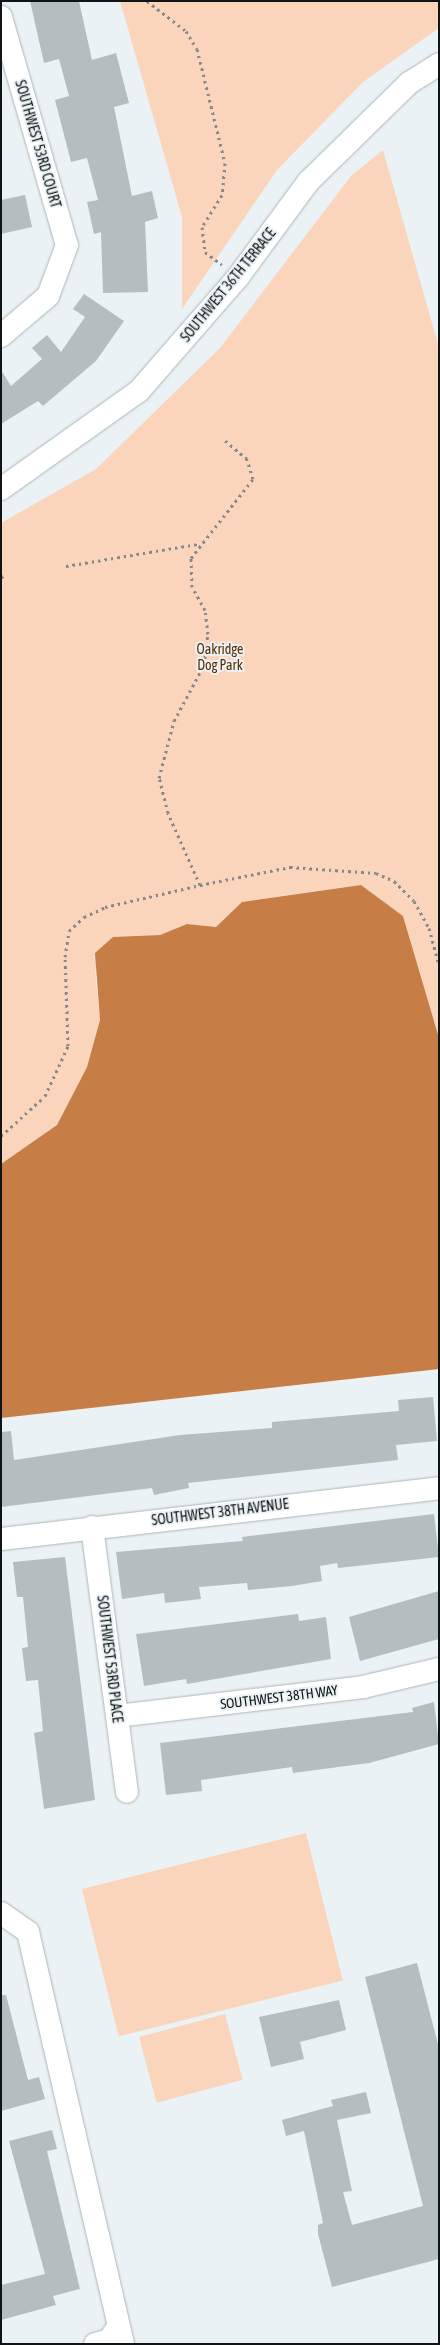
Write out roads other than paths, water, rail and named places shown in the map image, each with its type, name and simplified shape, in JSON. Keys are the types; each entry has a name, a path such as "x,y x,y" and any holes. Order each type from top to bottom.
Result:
{"street":[{"name":"SOUTHWEST 53RD COURT","path":"1,17 67,245 60,270 48,296 1,336"},
{"name":"SOUTHWEST 36TH TERRACE","path":"1,489 139,391 238,277 308,182 409,83 439,64"},
{"name":"SOUTHWEST 38TH AVENUE","path":"1,1539 439,1488"},
{"name":"SOUTHWEST 53RD PLACE","path":"92,1527 127,1792"},
{"name":"SOUTHWEST 38TH WAY","path":"117,1716 363,1687 439,1668"},
{"path":"1,1912 6,1912 28,1932 120,2335 95,2344"}],"park label":[{"name":"Oakridge Dog Park","path":"220,658"}]}
